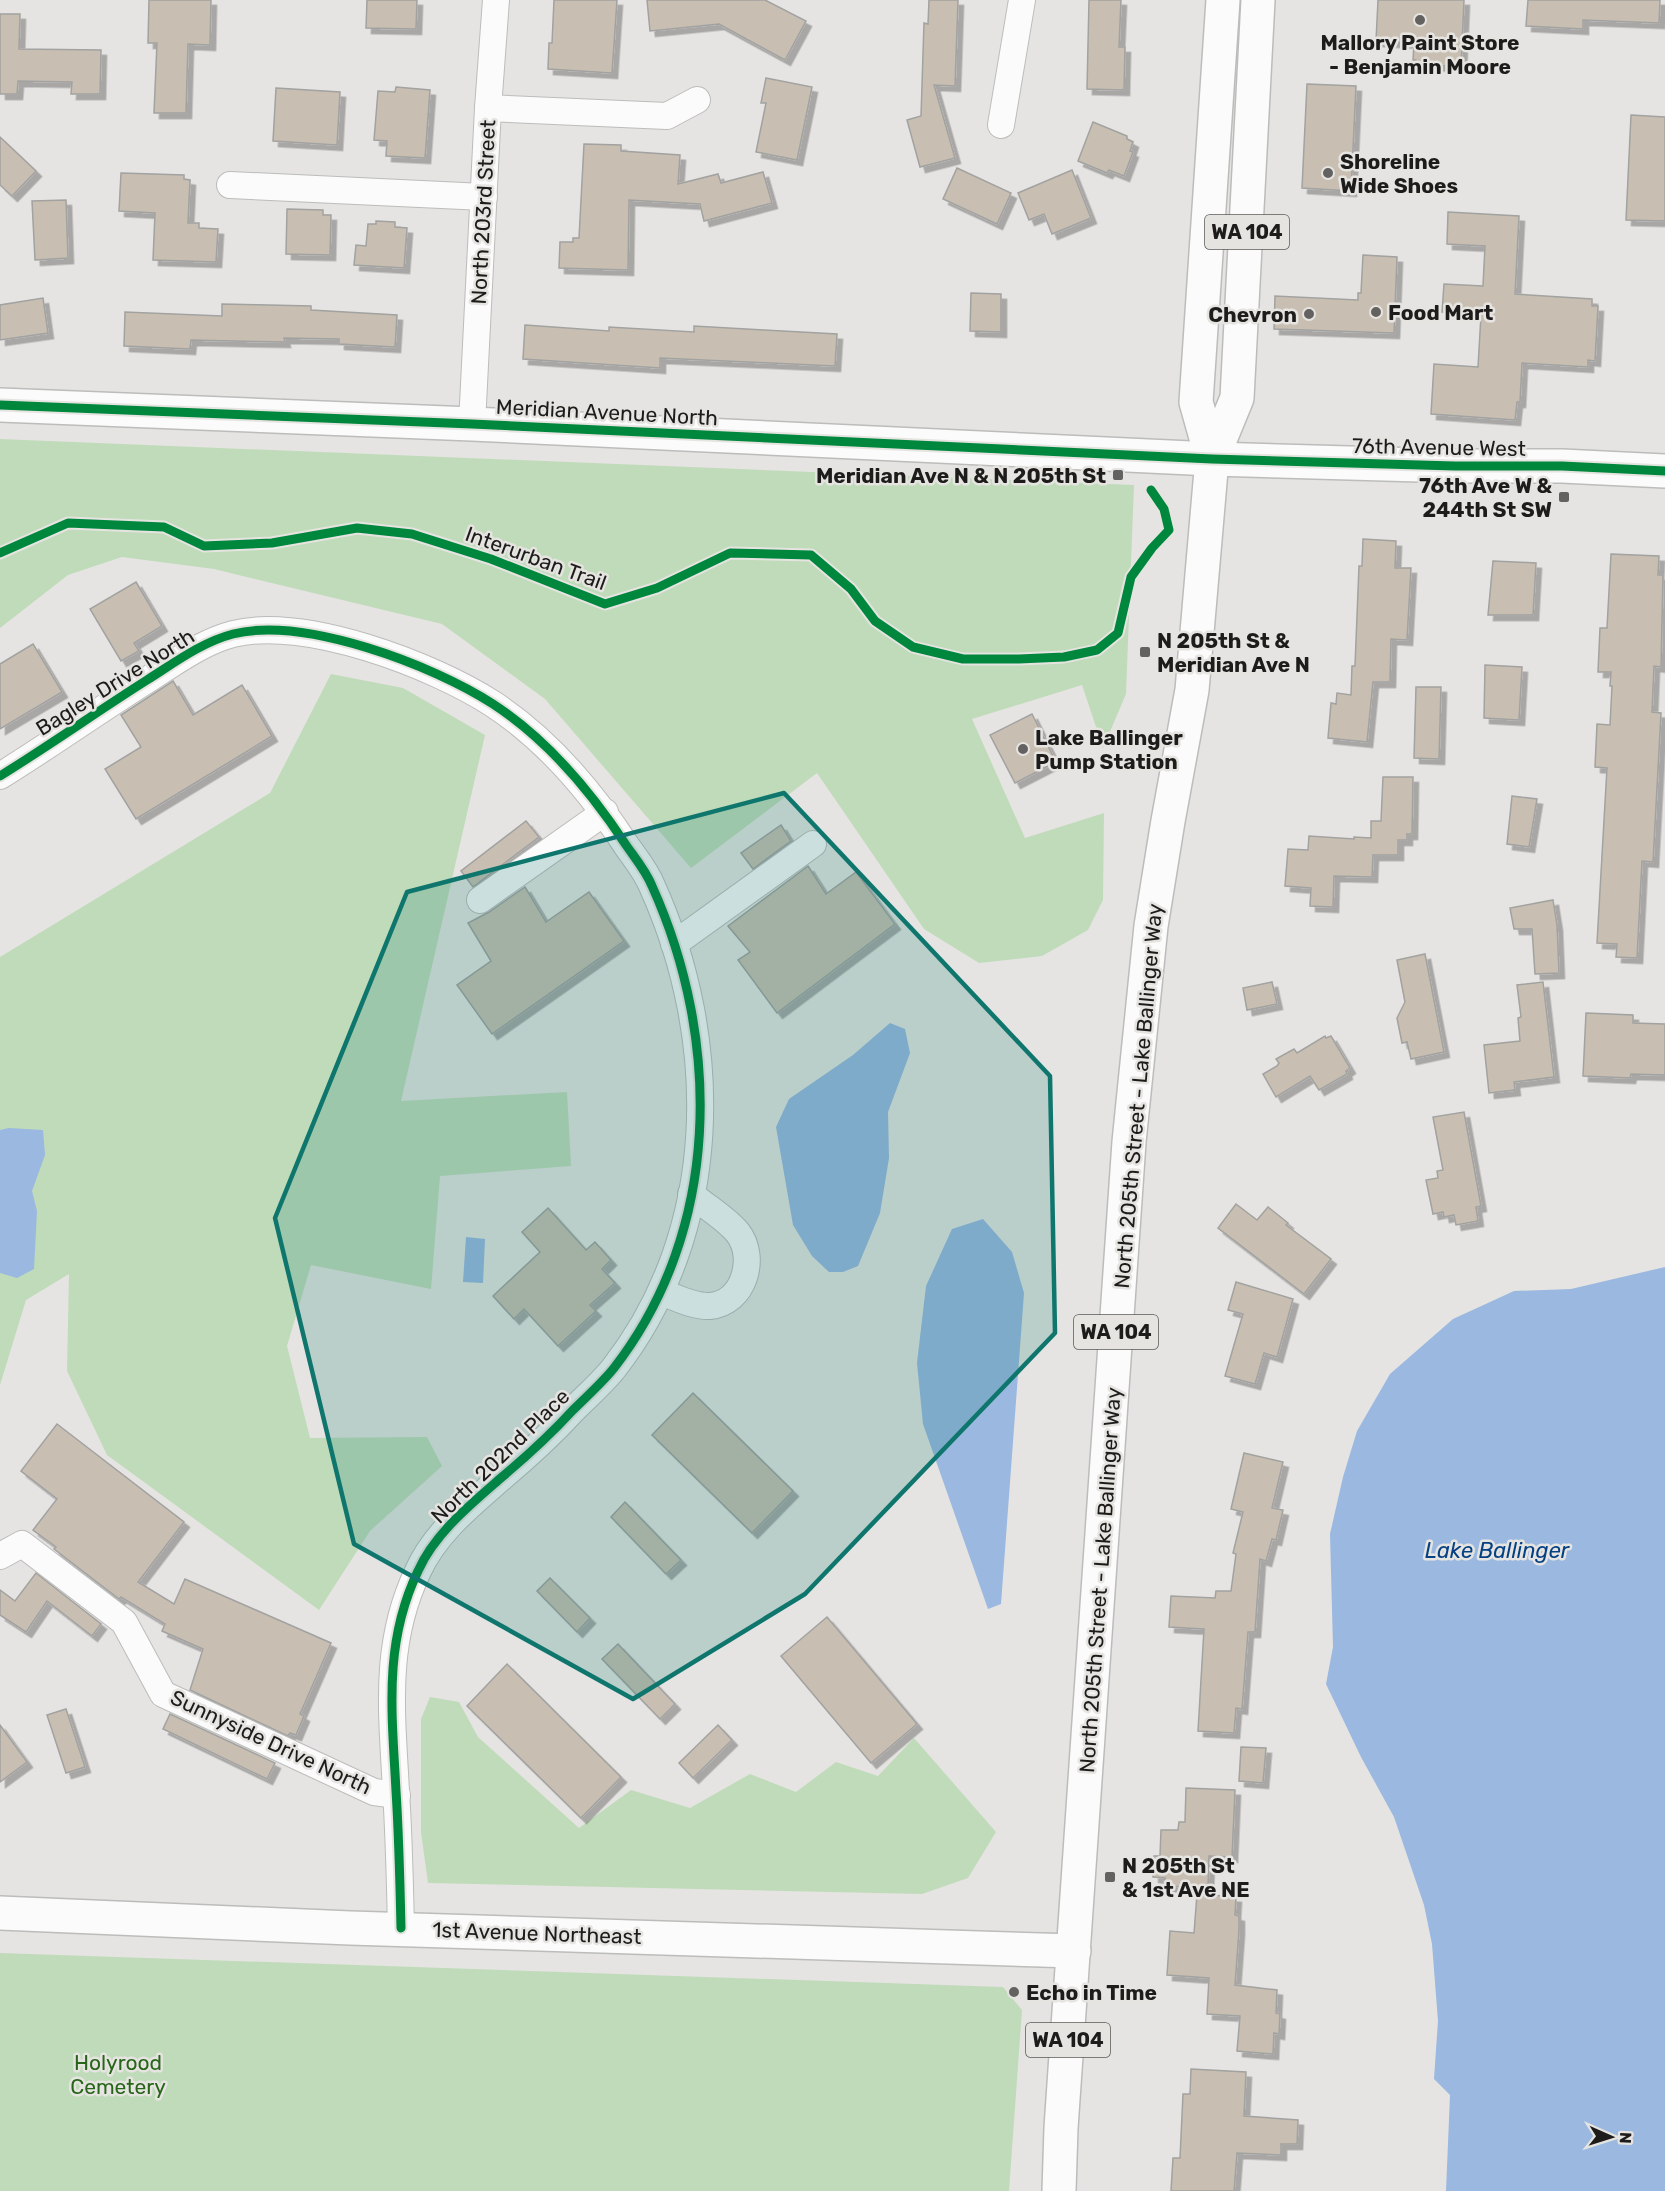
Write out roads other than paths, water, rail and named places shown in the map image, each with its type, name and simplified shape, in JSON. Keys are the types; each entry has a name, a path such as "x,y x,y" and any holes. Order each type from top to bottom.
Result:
{"street":[{"name":"North 203rd Street","path":"472,424 488,108 496,0"},
{"path":"1001,125 1022,0"},
{"name":"North 205th Street - Lake Ballinger Way","path":"1212,459 1196,402 1223,0"},
{"name":"North 205th Street - Lake Ballinger Way","path":"1074,1951 1129,1142 1151,926 1192,690 1212,459 1237,398 1258,0"},
{"path":"488,108 667,116 697,100"},
{"path":"230,185 484,197"},
{"name":"Meridian Avenue North","path":"0,405 472,424 1212,459"},
{"name":"76th Avenue West","path":"1212,459 1455,466 1562,466 1665,471"},
{"name":"Bagley Drive North","path":"0,776 193,650 234,634 265,631 297,633 369,648 409,661 492,703 534,735 570,770 605,812 650,881 674,944 697,1038 701,1102"},
{"path":"480,900 605,812"},
{"path":"674,944 813,844"},
{"name":"North 202nd Place","path":"400,1928 392,1671 395,1638 405,1600 420,1564 451,1523 487,1488 549,1436 614,1367 661,1292 678,1251 691,1194 699,1146 701,1102"},
{"path":"661,1292 699,1305 709,1306 719,1304 730,1297 739,1289 746,1276 747,1254 738,1234 691,1194"},
{"name":"Sunnyside Drive North","path":"0,1556 22,1544 124,1622 163,1694 374,1792 397,1795"},
{"name":"1st Avenue Northeast","path":"0,1913 1074,1951"},
{"name":"WA 104","path":"1059,2191 1074,1951"}],"water":[{"path":"890,1023 905,1029 910,1053 888,1112 889,1158 880,1213 858,1266 843,1272 829,1272 812,1256 793,1225 776,1127 789,1099 853,1055"},
{"path":"9,1128 43,1130 45,1155 32,1191 37,1211 34,1269 17,1278 0,1273 0,1130"},
{"path":"983,1219 1012,1252 1024,1293 1001,1604 988,1609 923,1424 917,1363 926,1286 952,1229"},
{"path":"466,1237 485,1239 483,1283 463,1282"},
{"name":"Lake Ballinger","path":"1665,1267 1665,2191 1446,2191 1450,2095 1434,2079 1438,2021 1432,1944 1424,1905 1394,1817 1361,1757 1326,1684 1333,1647 1330,1534 1343,1477 1357,1431 1390,1374 1453,1319 1514,1291 1571,1289"}],"place":[{"name":"Mallory Paint Store - Benjamin Moore","path":"1420,20"},
{"name":"Shoreline Wide Shoes","path":"1328,173"},
{"name":"Food Mart","path":"1376,312"},
{"name":"Chevron","path":"1309,314"},
{"name":"Meridian Ave N & N 205th St","path":"1118,475"},
{"name":"76th Ave W & 244th St SW","path":"1564,497"},
{"name":"N 205th St & Meridian Ave N","path":"1145,652"},
{"name":"Lake Ballinger Pump Station","path":"1023,749"},
{"name":"N 205th St & 1st Ave NE","path":"1110,1877"},
{"name":"Echo in Time","path":"1014,1992"}],"park label":[{"name":"Holyrood Cemetery","path":"118,2074"}]}
